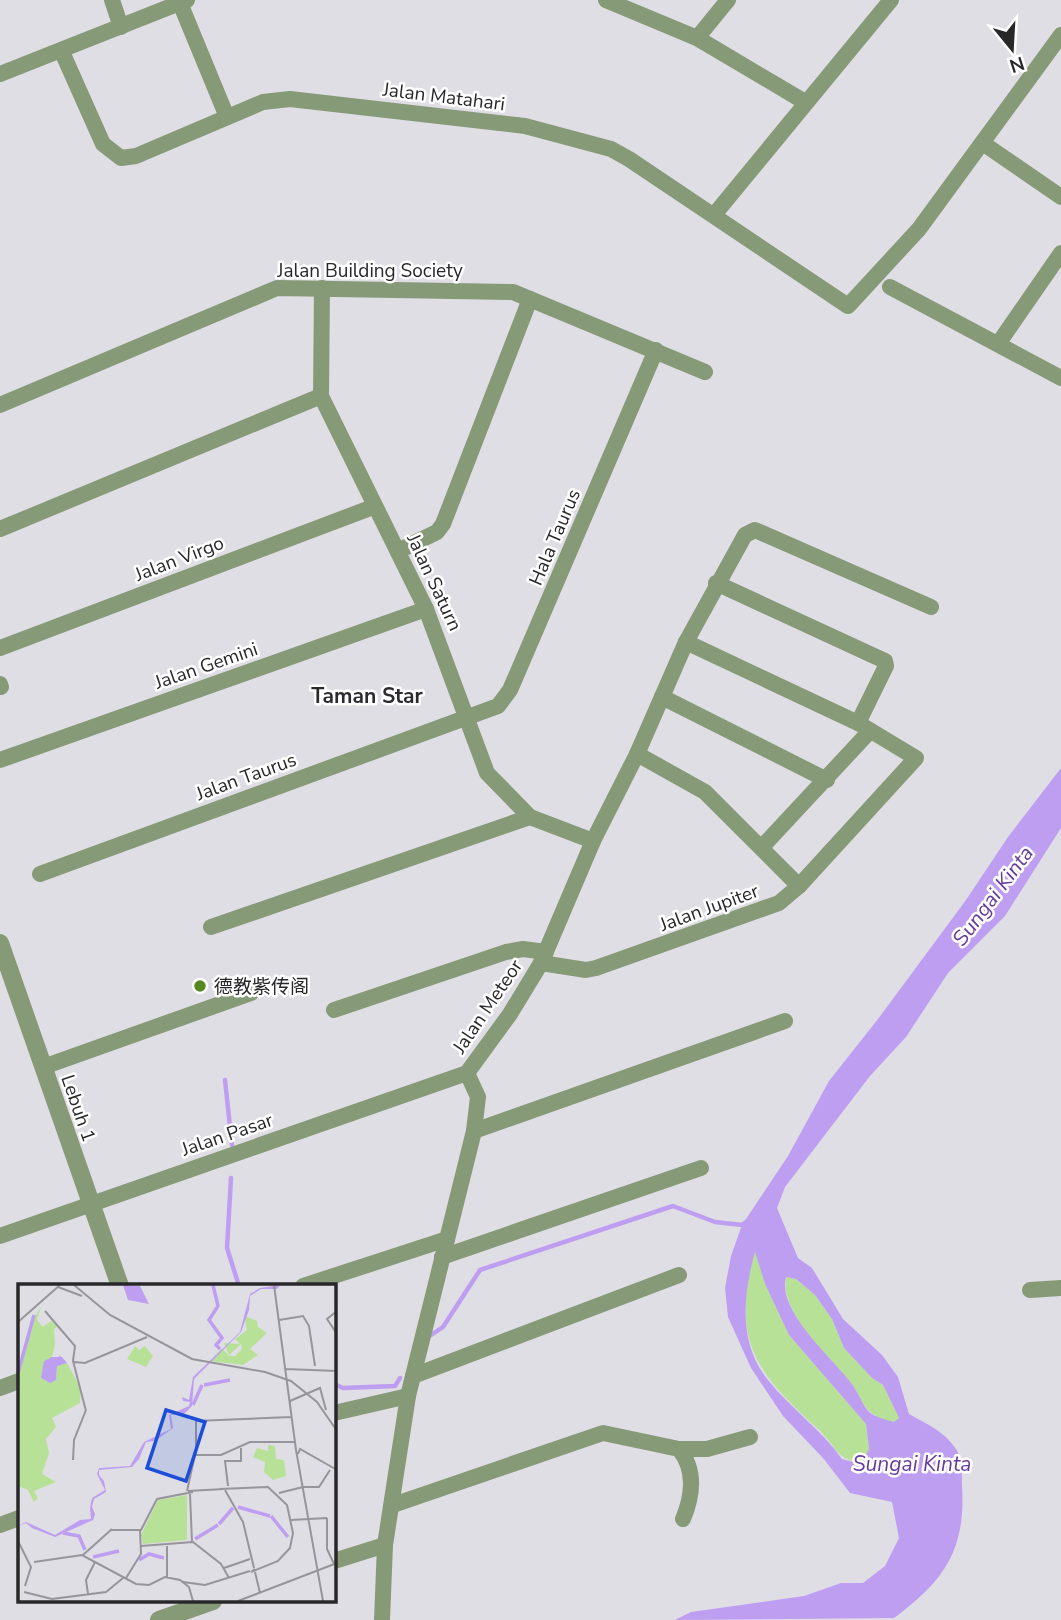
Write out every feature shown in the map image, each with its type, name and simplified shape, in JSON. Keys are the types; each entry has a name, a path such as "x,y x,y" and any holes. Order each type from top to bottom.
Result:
{"street":[{"path":"112,0 121,27"},
{"path":"606,0 698,38 805,103"},
{"path":"698,38 728,0"},
{"path":"714,215 891,0"},
{"path":"0,74 62,52 183,1 227,117"},
{"path":"1061,35 984,144 1061,197"},
{"name":"Jalan Matahari","path":"62,52 103,144 121,158 136,156 263,102 290,99 525,126 611,149 848,306 919,229 984,144"},
{"path":"999,344 1061,253"},
{"path":"890,287 1061,378"},
{"name":"Jalan Building Society","path":"0,405 277,288 513,292 705,372"},
{"name":"Jalan Saturn","path":"322,289 321,396 373,507 426,609 487,773 530,817 593,841"},
{"path":"398,551 435,533 443,524 530,299"},
{"name":"Hala Taurus","path":"468,719 498,706 510,690 656,350"},
{"path":"0,529 321,396"},
{"name":"Jalan Virgo","path":"0,649 373,507"},
{"name":"Jalan Meteor","path":"382,1620 385,1545 408,1396 474,1131 478,1097 467,1073 510,1014 543,958 593,841 637,754 686,642 716,583 745,535 755,530 931,607"},
{"path":"716,583 885,661 886,666 864,727 827,780 762,846"},
{"name":"Jalan Gemini","path":"0,760 426,609"},
{"path":"686,642 864,727"},
{"path":"662,697 827,780"},
{"name":"Jalan Taurus","path":"40,874 468,719"},
{"name":"Jalan Jupiter","path":"334,1010 506,952 523,949 543,958 586,970 596,968 763,911 779,903 799,886 916,758 864,727"},
{"path":"637,754 705,792 762,846 799,886"},
{"path":"211,927 530,817"},
{"name":"Lebuh 1","path":"0,943 119,1284"},
{"path":"43,1067 251,993"},
{"path":"474,1131 785,1021"},
{"name":"Jalan Pasar","path":"0,1236 467,1073"},
{"path":"442,1257 701,1167"},
{"path":"309,1284 447,1239"},
{"path":"413,1376 679,1275"},
{"path":"1030,1290 1061,1288"},
{"path":"0,1388 18,1381"},
{"path":"336,1413 408,1396"},
{"path":"393,1505 603,1433 679,1449 722,1447 750,1437"},
{"path":"679,1449 689,1465 691,1476 688,1505 683,1519"},
{"path":"0,1525 18,1518"},
{"path":"336,1560 385,1545"},
{"path":"159,1620 210,1602"}],"green space":[{"path":"755,1250 765,1284 789,1335 866,1424 869,1449 861,1464 840,1454 777,1388 753,1350 747,1330 746,1307"},
{"path":"786,1277 796,1279 815,1295 832,1319 844,1348 872,1378 883,1385 899,1418 894,1423 869,1411 852,1384 809,1335 791,1306 786,1292"}],"water":[{"name":"Sungai Kinta","path":"1061,768 1061,828 1005,916 948,973 906,1037 870,1076 785,1187 777,1208 798,1258 812,1268 843,1319 882,1355 898,1377 909,1414 941,1433 958,1452 962,1472 962,1509 955,1546 939,1577 894,1618 675,1620 691,1612 804,1596 841,1583 863,1583 885,1566 899,1538 892,1502 850,1493 823,1458 783,1416 751,1368 728,1317 725,1288 731,1256 742,1225 788,1156 829,1081 966,900 1008,837","holes":["755,1252 765,1284 789,1335 866,1424 869,1449 861,1464 842,1459 758,1366 748,1335 746,1318 748,1285","786,1277 796,1279 815,1295 832,1319 844,1348 872,1378 883,1385 899,1418 894,1422 869,1412 852,1384 809,1334 790,1305 785,1291"]}],"waterway":[{"path":"225,1080 232,1145"},
{"path":"231,1178 227,1248 238,1284"},
{"path":"431,1335 443,1327 480,1270 673,1206 715,1222 742,1225 746,1222"},
{"path":"336,1385 343,1388 395,1386 400,1378"}],"place":[{"name":"德教紫传阁","path":"200,986"}],"district":[{"name":"Taman Star","path":"367,696"}]}
